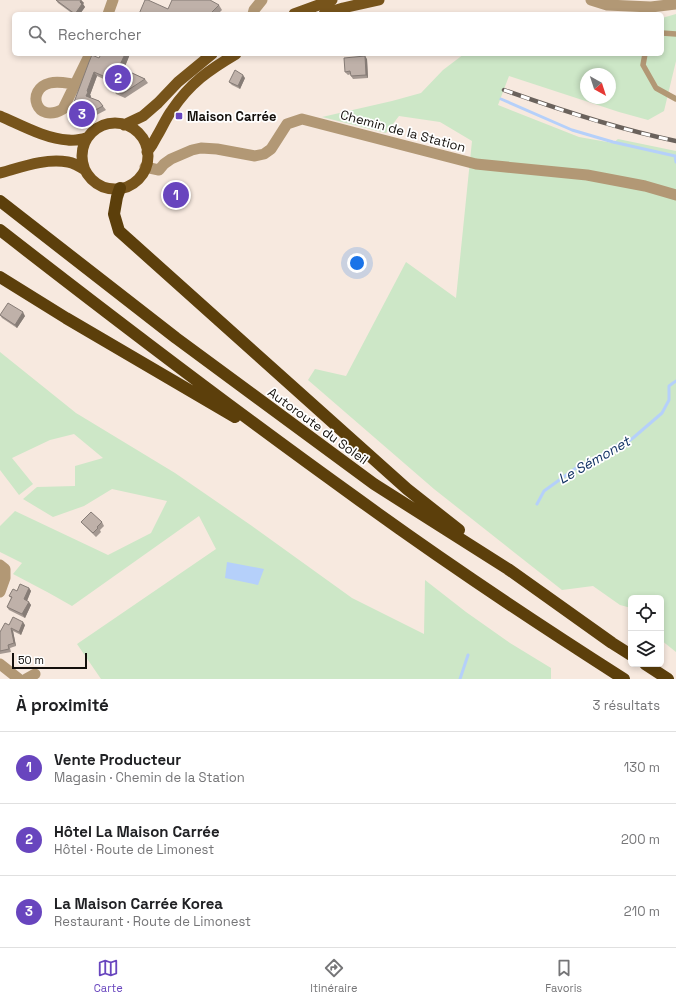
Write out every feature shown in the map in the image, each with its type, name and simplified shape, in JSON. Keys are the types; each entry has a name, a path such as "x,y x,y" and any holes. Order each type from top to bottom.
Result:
{"highway":[{"path":"120,188 114,214 119,231 407,490 508,569"},
{"name":"Autoroute du Soleil","path":"0,201 182,343 374,484 508,569 628,653"},
{"path":"0,230 278,441 363,503 493,593 624,679"},
{"path":"0,277 100,338 278,441"},
{"path":"650,667 668,679"}],"main road":[{"path":"299,12 332,0"},
{"path":"331,12 379,0"},
{"path":"124,124 143,116 178,82 210,56"},
{"path":"147,152 171,110 190,86 215,66 232,56"},
{"path":"0,116 57,139 70,141 87,138"},
{"path":"114,123 124,124 140,135 145,143 147,160 145,167 136,181 128,186 110,188 99,185 85,170 82,159 83,148 87,138 94,130 104,125 114,123"},
{"path":"0,173 41,162 55,161 68,162 85,170"}],"street":[{"path":"254,12 262,0"},
{"path":"591,0 607,4 651,7 676,4"},
{"path":"74,84 89,56"},
{"name":"Chemin de la Station","path":"145,167 159,170 171,159 192,150 201,148 217,149 255,156 264,154 270,149 287,124 302,119 476,164 587,175 645,186 676,195"},
{"path":"0,565 5,569 5,578 0,592"},
{"path":"0,664 19,679"}],"lane":[{"path":"664,34 676,34"},
{"path":"645,56 643,65 656,88 676,99"}],"green space":[{"path":"676,14 676,61 664,111 648,120 595,104 616,104 616,68 580,68 580,99 509,76 498,105 579,137 613,143 618,139 676,151 676,652 664,642 664,595 628,595 628,607 620,605 593,586 562,590 434,489 308,380 315,369 346,376 406,262 456,298 472,141 440,122 399,116 386,133 322,117 421,93 443,70 461,56 664,56 664,17"},
{"path":"0,352 76,413 175,473 352,598 424,634 425,580 466,612 510,643 551,668 551,679 101,679 77,644 216,549 199,516 72,606 13,574 22,563 0,552 0,526 15,511 108,555 151,533 167,501 112,489 84,506 53,517 23,499 37,487 75,486 75,466 103,458 74,434 50,440 12,458 33,484 19,495 0,470"}],"water":[{"path":"227,562 264,569 258,585 225,578"}],"building":[{"path":"56,0 81,0 80,2 82,4 76,12 72,12"},
{"path":"145,0 168,9 172,0 210,0 219,5 212,12 140,12"},
{"path":"92,56 99,58 100,56 124,56 119,67 145,79 122,94 113,89 117,82 94,72 86,96 99,101 103,106 82,117 70,113"},
{"path":"365,56 366,75 351,76 350,71 345,72 344,58"},
{"path":"235,70 243,75 238,86 229,82"},
{"path":"8,303 23,312 15,325 0,315"},
{"path":"91,512 102,522 93,533 81,522"},
{"path":"20,584 29,588 24,599 29,602 22,614 7,607 12,597 9,596 13,589 17,591"},
{"path":"13,617 23,622 19,632 11,628 14,643 8,645 9,649 0,651 0,632 5,623 9,625"}],"waterway":[{"path":"501,99 572,130 613,142 675,156 676,162"},
{"name":"Le Sémonet","path":"537,504 544,491 576,468 585,467 610,454 620,443 626,443 662,413 669,400 669,386 676,381"},
{"name":"Le Sémonet","path":"460,679 468,655"}],"railway":[{"path":"504,90 546,105 632,131 676,141"}],"place":[{"name":"Hôtel La Maison Carrée","path":"118,78"},
{"name":"La Maison Carrée Korea","path":"82,114"},
{"name":"Maison Carrée","path":"179,116"},
{"name":"Vente Producteur","path":"176,195"}]}
